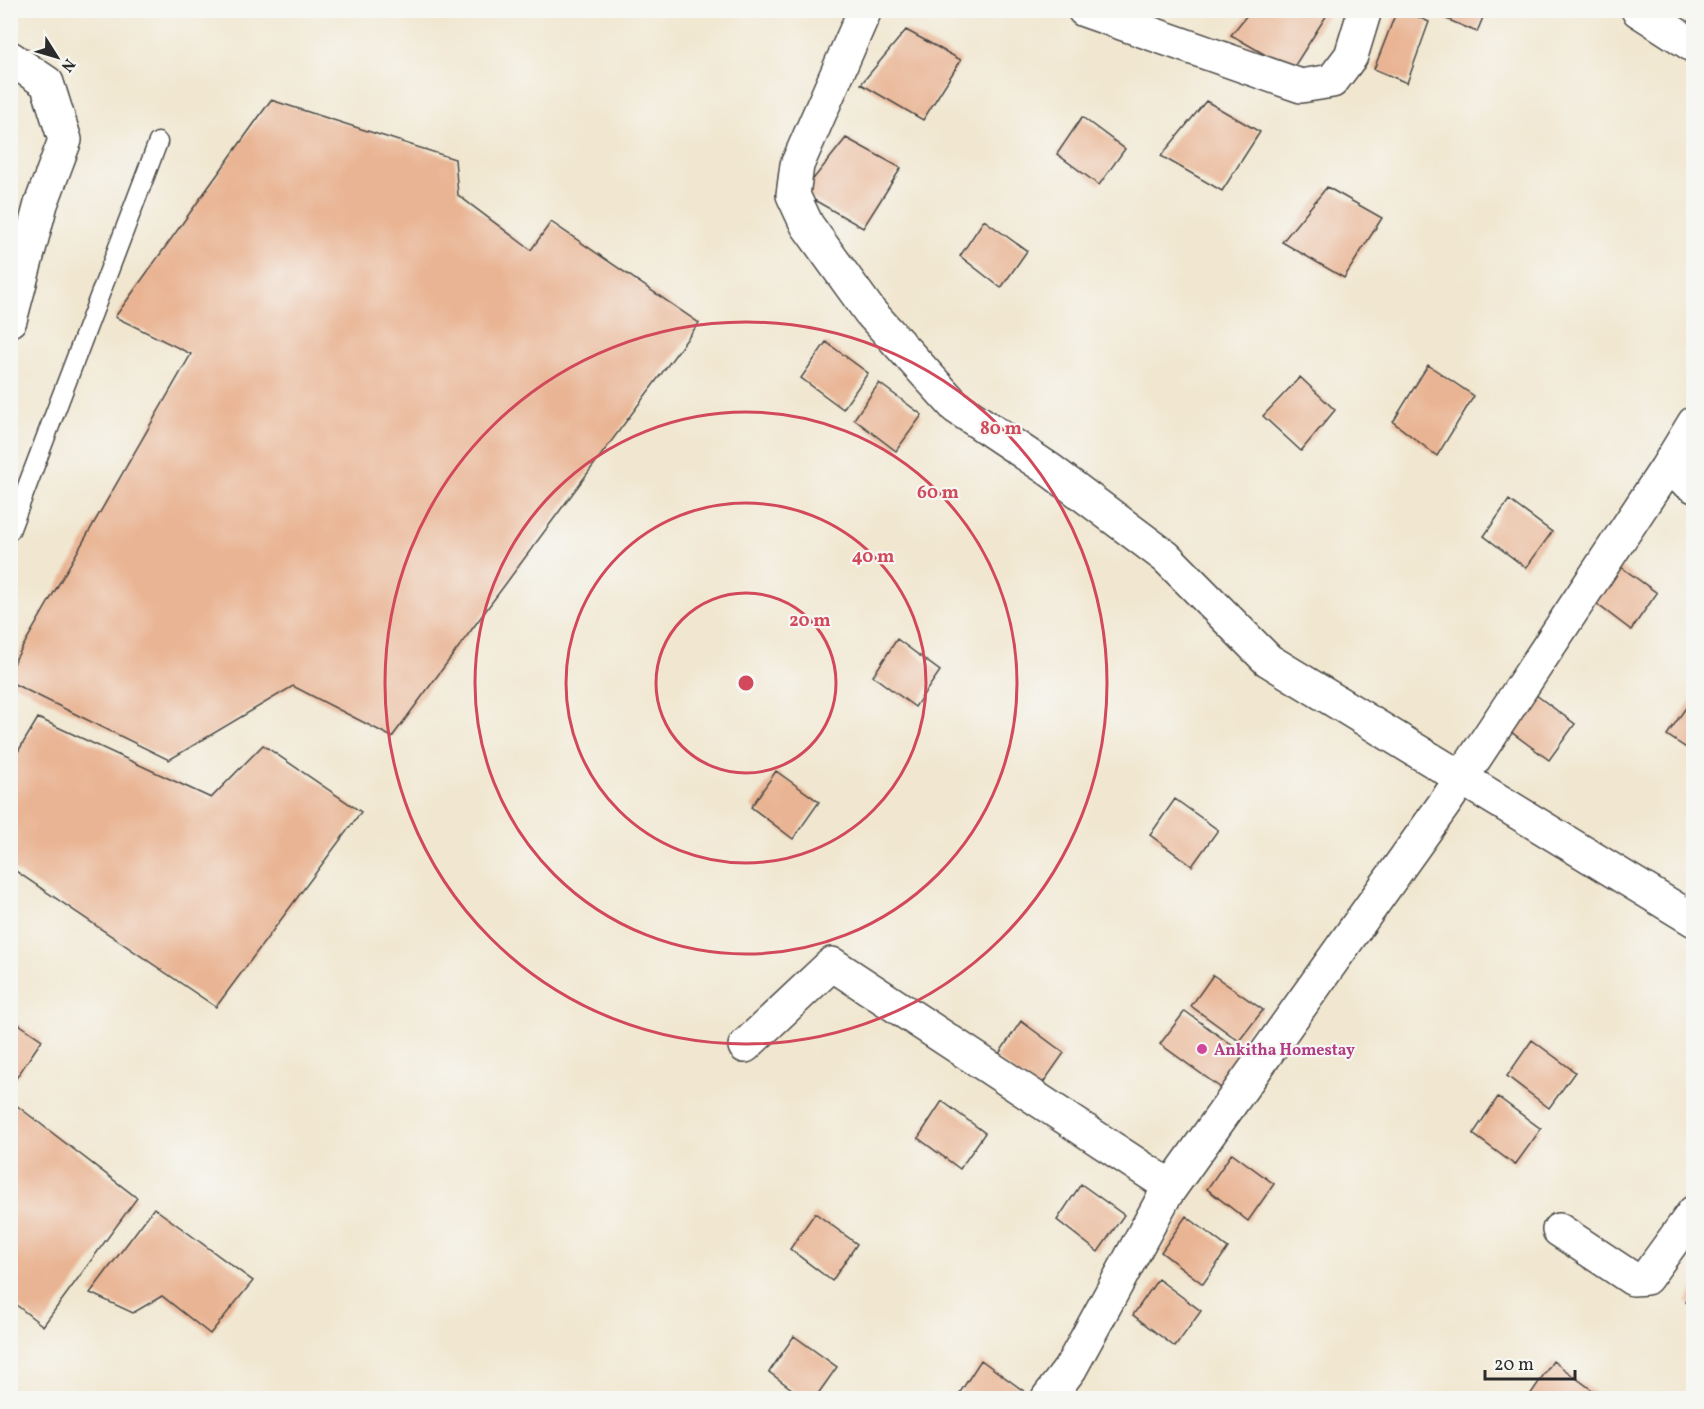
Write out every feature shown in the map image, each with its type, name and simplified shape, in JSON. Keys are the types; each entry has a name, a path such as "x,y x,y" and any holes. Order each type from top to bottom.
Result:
{"street":[{"path":"865,10 797,165 793,195 807,225 870,312 956,407 1050,470 1166,557 1268,660 1694,920"},
{"path":"1084,10 1301,86 1332,81 1351,56 1365,10"},
{"path":"1638,10 1694,46"},
{"path":"10,58 47,83 65,140 41,204 10,320"},
{"path":"1048,1398 1070,1369 1164,1197 1461,778 1680,478 1694,423"},
{"path":"745,1046 832,964 1171,1187"},
{"path":"1559,1230 1633,1279 1646,1278 1694,1212"}],"lane":[{"path":"10,531 158,142"}],"building":[{"path":"1251,10 1330,10 1292,70 1231,35"},
{"path":"1397,10 1403,10 1429,22 1407,83 1374,69"},
{"path":"1438,10 1486,10 1477,32 1437,15"},
{"path":"906,30 961,60 923,120 861,84"},
{"path":"271,100 455,159 458,195 531,250 551,222 699,323 392,737 293,686 169,760 10,682 10,669 191,354 115,317"},
{"path":"1206,101 1260,132 1222,191 1161,156"},
{"path":"1082,117 1125,149 1099,185 1057,154"},
{"path":"846,138 901,168 863,228 802,193"},
{"path":"1327,187 1382,218 1344,278 1282,242"},
{"path":"984,220 1027,251 1001,288 960,256"},
{"path":"826,342 868,373 843,409 801,378"},
{"path":"1428,365 1474,396 1437,456 1393,422"},
{"path":"1300,377 1335,410 1301,451 1263,416"},
{"path":"879,383 922,415 896,451 854,419"},
{"path":"1509,500 1552,532 1526,568 1484,536"},
{"path":"1614,562 1657,593 1631,630 1589,598"},
{"path":"897,639 940,671 915,707 873,676"},
{"path":"1532,692 1575,724 1549,760 1507,729"},
{"path":"1694,696 1694,753 1667,735"},
{"path":"38,718 211,798 263,745 361,812 216,1007 10,867 10,765"},
{"path":"776,771 819,802 793,839 751,807"},
{"path":"1175,799 1218,830 1192,866 1150,835"},
{"path":"1213,975 1263,1010 1239,1041 1191,1006"},
{"name":"Ankitha Homestay","path":"1185,1011 1245,1055 1221,1088 1160,1044"},
{"path":"10,1018 42,1040 10,1087"},
{"path":"1021,1021 1064,1053 1038,1090 996,1058"},
{"path":"1532,1040 1575,1072 1549,1108 1507,1076"},
{"path":"1498,1097 1541,1129 1515,1165 1473,1134"},
{"path":"942,1101 985,1133 960,1169 918,1138"},
{"path":"16,1105 137,1198 43,1326 10,1300 10,1114"},
{"path":"1232,1153 1274,1184 1248,1221 1207,1189"},
{"path":"1081,1184 1124,1215 1098,1252 1057,1220"},
{"path":"154,1208 253,1281 210,1334 162,1296 133,1313 90,1293"},
{"path":"815,1213 857,1244 832,1281 790,1249"},
{"path":"1186,1216 1228,1248 1203,1284 1161,1252"},
{"path":"1158,1279 1201,1311 1175,1347 1133,1315"},
{"path":"1694,1290 1694,1308 1686,1302"},
{"path":"794,1336 837,1367 815,1398 804,1398 769,1372"},
{"path":"981,1360 1025,1392 1020,1398 957,1397"},
{"path":"1553,1361 1596,1393 1592,1398 1528,1398"}],"place":[{"name":"Ankitha Homestay","path":"1202,1049"}]}
